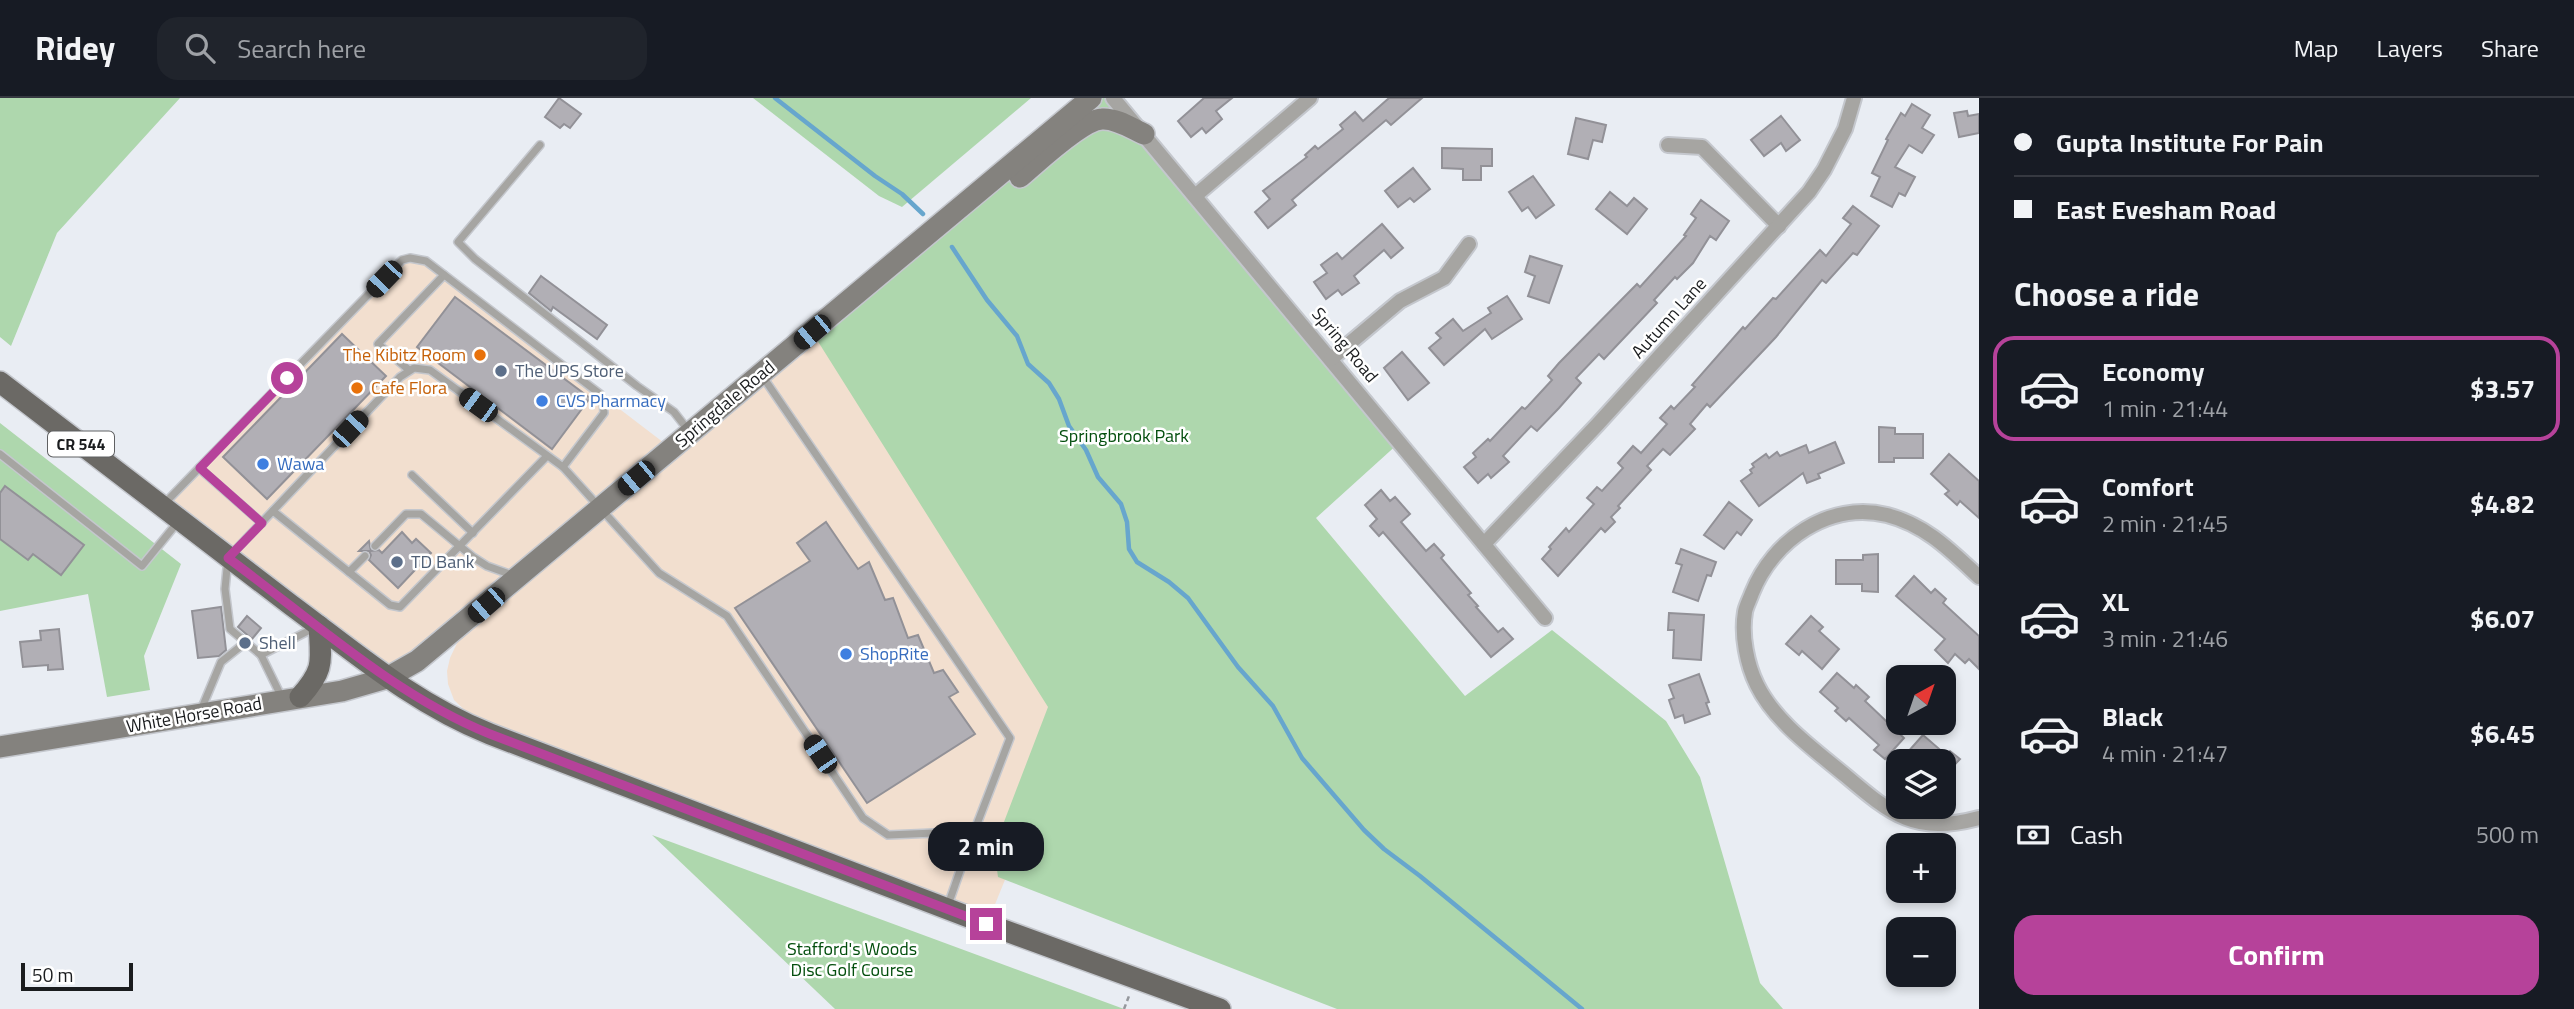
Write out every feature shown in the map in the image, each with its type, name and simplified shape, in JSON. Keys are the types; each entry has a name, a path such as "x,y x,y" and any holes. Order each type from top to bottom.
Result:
{"main road":[{"name":"Springdale Road","path":"387,678 417,661 519,577 1091,98"},
{"path":"972,199 1000,193 1086,123 1102,119 1144,134"},
{"name":"CR 544","path":"0,382 228,558 428,706 473,727 1214,1008"},
{"path":"291,699 316,680 320,669 319,626"},
{"name":"White Horse Road","path":"0,747 342,691 387,678"}],"street":[{"name":"Spring Road","path":"1113,98 1545,618"},
{"path":"1195,196 1310,98"},
{"name":"Autumn Lane","path":"1484,544 1779,226 1825,170 1845,130 1854,98"},
{"path":"1668,145 1702,146 1779,226"},
{"path":"1331,359 1400,301 1444,278 1469,244"},
{"path":"1979,577 1930,533 1885,515 1859,513 1827,518 1799,531 1776,553 1758,578 1745,612 1746,655 1756,683 1775,710 1804,739 1881,805 1901,816 1924,825 1957,824 1979,818"}],"lane":[{"path":"540,145 458,242 674,412 691,433"},
{"path":"162,506 402,260 410,258 426,261 600,394 604,413 563,467"},
{"path":"409,370 378,344 444,275"},
{"path":"291,699 261,655 230,629 225,589 228,558 400,377 409,370 422,368 430,370 563,467 659,573 727,616 863,818 888,835 934,833 970,845"},
{"path":"761,374 1010,738 947,908"},
{"path":"0,454 142,565 180,519"},
{"path":"273,511 390,605 400,607 547,456"},
{"path":"200,468 262,523"},
{"path":"412,475 473,533"},
{"path":"375,546 406,514 413,513 428,518 460,547 487,566 519,577"},
{"path":"349,572 365,556"},
{"path":"261,655 319,626"},
{"path":"199,714 221,662 246,642"}],"shaded area":[{"path":"402,260 426,261 672,449 812,332 1072,715 987,924 490,734 454,700 448,684 450,658 467,622 387,678 162,506"}],"green space":[{"path":"0,98 180,98 57,233 11,346 0,337"},
{"path":"753,98 1031,98 902,207 879,196"},
{"name":"Springbrook Park","path":"1091,98 1113,98 1400,442 1316,518 1465,696 1552,630 1666,721 1700,777 1760,983 1783,1009 1337,1009 998,877 994,848 1048,707 812,332"},
{"path":"0,423 181,564 144,656 150,690 107,697 88,594 0,611"},
{"name":"Stafford's Woods Disc Golf Course","path":"652,835 1124,1009 835,1009"}],"building":[{"path":"559,98 581,114 570,128 564,124 560,128 545,117"},
{"path":"1204,98 1232,98 1216,111 1222,119 1206,133 1202,128 1191,137 1178,121"},
{"path":"1389,98 1422,98 1391,125 1386,120 1292,200 1296,205 1268,228 1255,212 1270,199 1263,191 1307,157 1305,155 1315,146 1318,149 1343,129 1340,125 1355,112 1363,121"},
{"path":"1912,104 1930,115 1922,128 1934,135 1922,153 1909,145 1895,167 1915,177 1905,196 1899,193 1892,207 1871,196 1880,177 1872,173 1888,140 1886,139 1901,113 1905,116"},
{"path":"1967,111 1968,116 1979,114 1979,133 1959,137 1954,113"},
{"path":"1781,116 1800,140 1786,151 1781,143 1764,156 1751,140"},
{"path":"1576,118 1606,125 1602,142 1593,140 1588,159 1568,154"},
{"path":"1442,148 1492,149 1492,166 1481,166 1481,180 1463,180 1463,169 1442,168"},
{"path":"1413,168 1430,189 1414,202 1410,198 1398,207 1385,191"},
{"path":"1533,176 1554,205 1536,218 1528,207 1522,211 1509,192"},
{"path":"1610,192 1627,206 1634,198 1647,209 1627,234 1596,209"},
{"path":"1701,200 1729,221 1716,240 1710,236 1693,263 1677,279 1675,277 1654,300 1657,303 1604,359 1599,354 1576,378 1581,383 1559,408 1537,431 1531,426 1503,456 1509,462 1491,478 1488,474 1478,483 1464,467 1476,457 1473,453 1488,439 1490,441 1522,407 1525,409 1528,406 1552,380 1548,376 1559,363 1637,284 1640,287 1686,236 1684,235 1696,218 1691,214"},
{"path":"1853,206 1879,226 1857,255 1853,253 1826,283 1822,280 1776,337 1710,407 1707,404 1690,424 1695,429 1670,455 1663,449 1647,466 1651,470 1611,517 1615,522 1605,532 1601,528 1558,576 1542,559 1566,528 1569,532 1594,504 1587,498 1597,487 1602,491 1623,468 1618,463 1633,446 1641,453 1667,424 1660,418 1671,406 1674,409 1695,387 1692,385 1743,327 1745,329 1773,298 1776,299 1820,250 1826,256 1851,224 1843,218"},
{"path":"1382,224 1403,248 1391,258 1384,250 1354,276 1359,283 1342,295 1338,290 1326,299 1314,282 1327,273 1321,265 1337,253 1342,259"},
{"path":"1530,256 1562,266 1549,303 1528,296 1535,276 1525,272"},
{"path":"541,276 607,325 597,339 553,307 551,311 529,293"},
{"path":"1507,296 1522,319 1492,339 1485,329 1444,365 1429,348 1441,338 1436,333 1453,319 1463,331 1491,313 1488,308"},
{"path":"455,297 590,398 552,449 417,347"},
{"path":"342,334 386,376 267,499 223,457"},
{"path":"1402,352 1429,383 1408,400 1384,368"},
{"path":"1879,427 1895,428 1895,434 1923,434 1923,458 1894,458 1894,462 1879,462"},
{"path":"1835,442 1844,463 1818,474 1820,478 1807,483 1803,473 1759,506 1741,481 1752,473 1752,464 1766,454 1769,458 1777,452 1780,456 1806,445 1809,453"},
{"path":"1949,454 1979,481 1979,518 1960,501 1957,505 1945,494 1949,491 1931,474"},
{"path":"5,486 84,545 61,575 33,554 28,560 0,539 0,493"},
{"path":"1381,490 1390,501 1395,497 1410,514 1401,522 1426,551 1434,544 1444,555 1441,558 1471,593 1468,595 1478,606 1476,607 1498,632 1503,628 1513,639 1491,657 1383,532 1379,536 1370,526 1377,519 1365,505"},
{"path":"1729,502 1752,520 1741,535 1737,532 1724,549 1704,535"},
{"name":"ShopRite","path":"826,522 858,569 869,562 885,600 893,598 908,638 918,635 934,673 943,670 958,692 949,697 975,734 867,803 735,608 810,561 797,543"},
{"name":"TD Bank","path":"402,532 412,543 416,539 431,553 398,588 369,560 369,551 359,551 369,541 371,551 379,550 382,553"},
{"path":"1681,549 1716,562 1711,576 1707,575 1698,601 1673,592 1682,565 1676,563"},
{"path":"1878,554 1878,592 1862,591 1862,584 1836,584 1836,560 1863,560 1863,555"},
{"path":"1914,576 1931,593 1935,589 1946,599 1943,603 1979,636 1979,669 1969,659 1965,663 1955,654 1948,663 1935,650 1945,639 1896,596"},
{"path":"221,607 226,650 219,656 198,658 192,611"},
{"path":"1669,613 1704,615 1701,660 1673,658 1674,630 1668,630"},
{"path":"247,616 261,628 252,639 238,627"},
{"path":"1811,616 1823,627 1819,631 1839,649 1822,669 1802,651 1799,655 1786,644"},
{"path":"59,629 63,669 48,670 48,665 23,667 20,642 41,640 40,631"},
{"path":"1837,673 1869,697 1865,701 1886,721 1886,735 1901,735 1904,738 1894,749 1886,749 1885,759 1874,750 1879,745 1849,718 1846,721 1835,711 1838,708 1820,692"},
{"path":"1699,674 1709,702 1706,703 1710,714 1685,723 1683,715 1675,718 1669,700 1674,698 1669,685"},
{"path":"1923,735 1939,749 1911,749"}],"waterway":[{"path":"775,98 902,194 923,214"},
{"path":"952,247 987,300 1017,336 1028,364 1049,383 1059,399 1069,426 1086,450 1098,477 1121,504 1127,522 1129,549 1137,562 1169,582 1188,598 1238,667 1273,706 1302,758 1364,830 1582,1009"}],"place":[{"name":"The Kibitz Room","path":"480,355"},
{"name":"The UPS Store","path":"501,371"},
{"name":"Cafe Flora","path":"357,388"},
{"name":"CVS Pharmacy","path":"542,401"},
{"name":"Wawa","path":"263,464"},
{"name":"TD Bank","path":"397,562"},
{"name":"Shell","path":"245,643"},
{"name":"ShopRite","path":"846,654"}],"route":[{"path":"287,378 200,468 262,523 228,558 428,706 490,734 986,924"}]}
